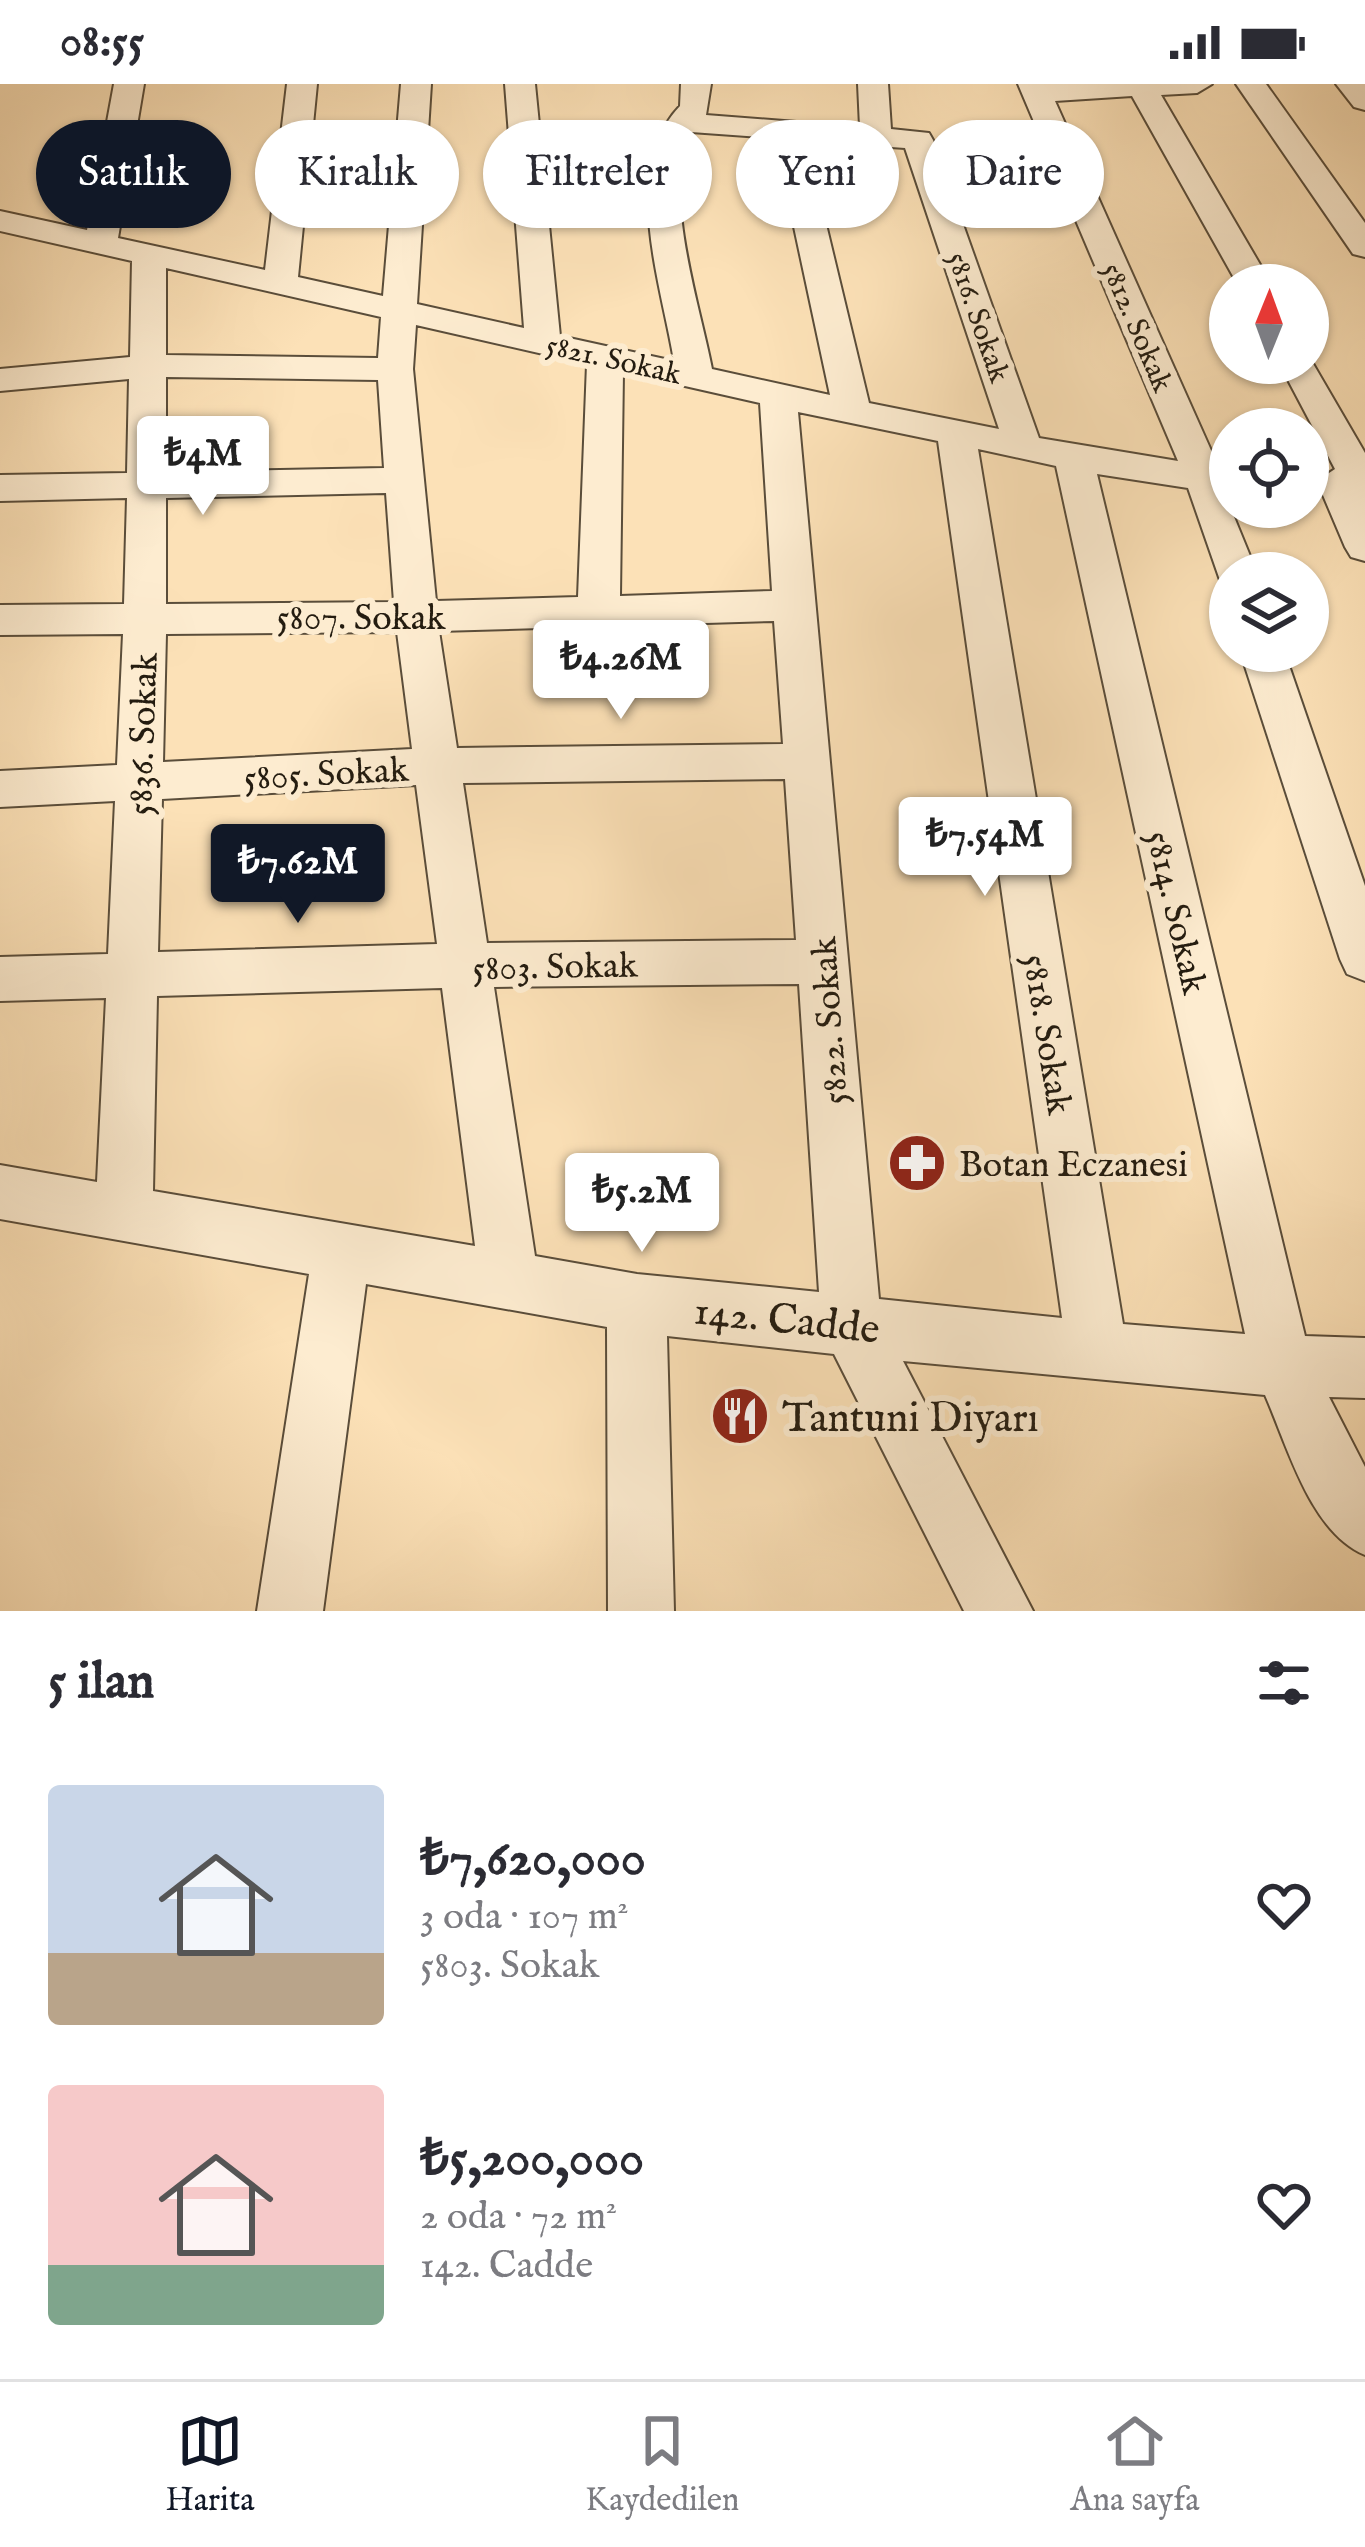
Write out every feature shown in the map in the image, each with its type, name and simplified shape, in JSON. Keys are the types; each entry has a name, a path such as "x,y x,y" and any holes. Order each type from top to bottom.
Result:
{"street":[{"path":"101,243 129,84"},
{"path":"280,284 302,84"},
{"path":"416,84 395,369 416,617 509,1280"},
{"path":"520,84 543,343"},
{"path":"682,120 695,109 696,84"},
{"path":"873,84 875,120"},
{"path":"1035,89 1197,84"},
{"path":"1251,84 1365,248"},
{"path":"1351,84 1365,101"},
{"path":"1141,86 1243,264"},
{"name":"5812. Sokak","path":"1035,89 1209,463"},
{"name":"5816. Sokak","path":"899,139 918,140 1024,448"},
{"name":"5821. Sokak","path":"0,220 852,412 1074,458 1209,479"},
{"path":"672,228 695,377"},
{"path":"810,228 852,412"},
{"name":"5836. Sokak","path":"124,1213 145,615 148,254"},
{"path":"599,608 605,357"},
{"path":"0,380 147,366 395,369"},
{"path":"1305,384 1365,547"},
{"name":"5822. Sokak","path":"778,396 851,1324 1000,1611"},
{"name":"5818. Sokak","path":"956,434 1097,1351"},
{"name":"5814. Sokak","path":"1074,458 1282,1365 1336,1480 1365,1523"},
{"path":"0,488 146,481 404,480"},
{"name":"5807. Sokak","path":"0,620 145,615 416,617 795,605"},
{"path":"1269,672 1365,959"},
{"name":"5805. Sokak","path":"0,789 437,766 807,761"},
{"name":"5803. Sokak","path":"0,980 465,965 823,962"},
{"name":"142. Cadde","path":"0,1192 637,1303 1097,1351 1365,1368"},
{"path":"290,1611 341,1251"},
{"path":"637,1303 641,1611"}],"place":[{"name":"Botan Eczanesi","path":"917,1163"},
{"name":"Tantuni Diyarı","path":"740,1416"}]}
